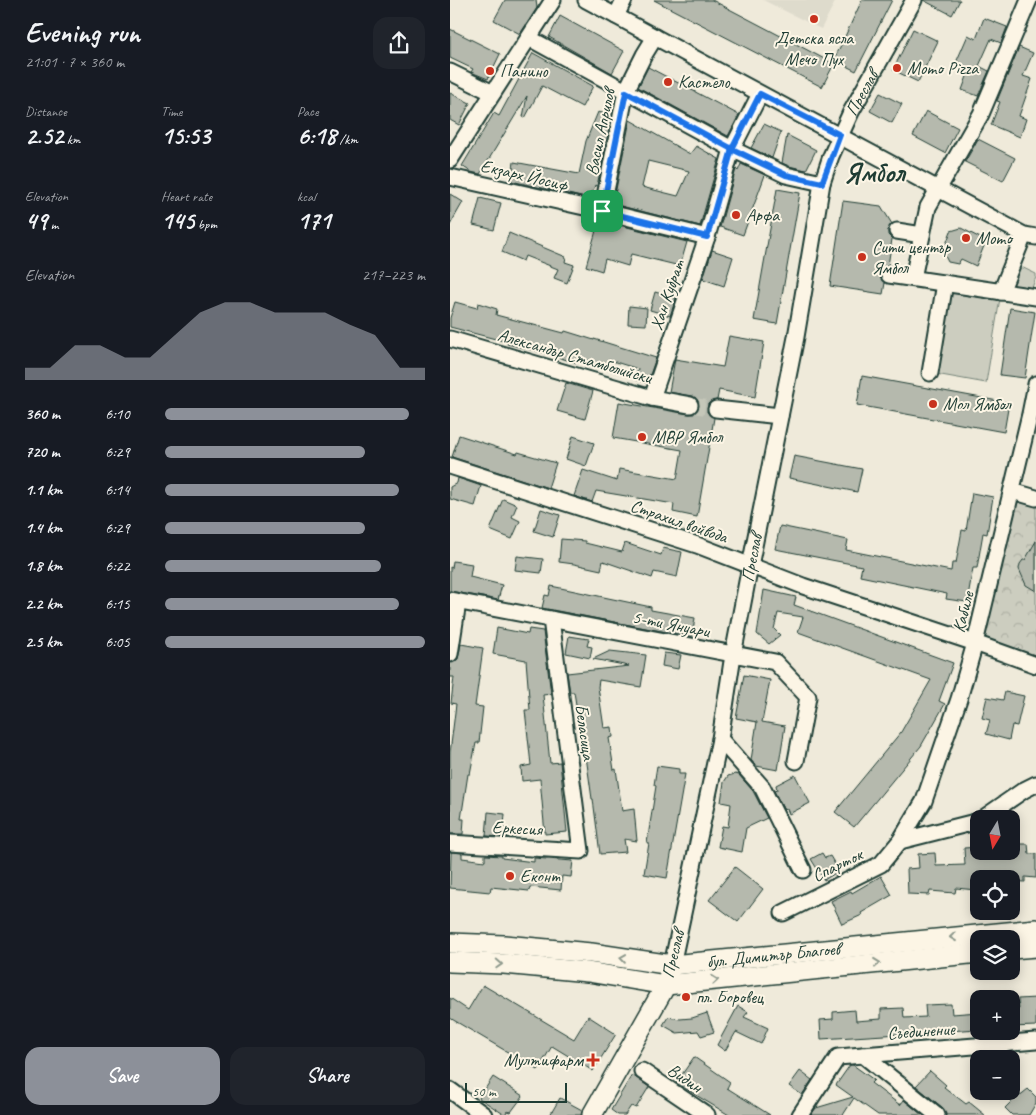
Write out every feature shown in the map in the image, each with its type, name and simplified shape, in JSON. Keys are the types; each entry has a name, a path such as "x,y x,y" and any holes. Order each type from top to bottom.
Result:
{"main road":[{"name":"бул. Димитър Благоев","path":"450,943 504,945 581,952 672,965 1036,929"},
{"path":"1020,948 1036,947"},
{"name":"бул. Димитър Благоев","path":"450,962 504,964 588,972 666,985 970,953"},
{"name":"Преслав","path":"592,1115 666,985 672,965"}],"street":[{"path":"586,0 938,189 1030,236 1001,292"},
{"path":"616,16 624,0"},
{"name":"Преслав","path":"672,965 720,739 733,655 796,337 822,183 840,135 914,0"},
{"path":"913,278 928,206 980,114 1029,0"},
{"path":"450,160 552,2"},
{"name":"Васил Априлов","path":"602,211 626,92 644,54 655,37"},
{"path":"529,38 732,149 786,175 822,183"},
{"path":"450,72 493,93"},
{"name":"Хан Кубрат","path":"652,398 707,237 732,149 760,94"},
{"name":"Екзарх Йосиф","path":"450,177 707,237"},
{"path":"897,231 922,234"},
{"path":"889,275 1036,297"},
{"path":"930,373 945,283"},
{"name":"Александър Стамболийски","path":"450,339 652,398 690,405"},
{"name":"Кабиле","path":"900,841 924,801 959,699 1012,491 1036,384"},
{"path":"716,410 780,416"},
{"name":"Страхил войвода","path":"450,466 697,545 803,586 1036,665"},
{"path":"1012,491 1036,498"},
{"path":"450,654 454,601"},
{"name":"5-ти Януари","path":"454,601 774,662 808,698 796,761"},
{"name":"Беласица","path":"551,619 581,850"},
{"path":"720,739 762,787 803,870"},
{"path":"995,810 1036,784"},
{"path":"900,841 970,823"},
{"name":"Спарток","path":"782,913 881,864 900,841"},
{"name":"Еркесия","path":"450,843 581,850"},
{"name":"Съединение","path":"800,1115 838,1057 1036,1041"},
{"path":"863,1055 937,1115"},
{"name":"Видин","path":"642,1071 707,1115"},
{"path":"450,1090 484,1115"}],"shaded area":[{"name":"Детска ясла Мечо Пух","path":"763,0 836,0 821,29"}],"green space":[{"path":"1013,263 1036,274 1029,296 1001,292"},
{"path":"945,283 1001,292 986,383 930,373"},
{"path":"1012,491 1036,498 1036,665 975,643"}],"building":[{"path":"505,0 536,0 537,8 520,34 494,20"},
{"path":"654,0 712,0 834,64 822,87"},
{"path":"862,0 892,0 856,71 834,60"},
{"path":"923,0 960,0 952,15"},
{"path":"560,16 624,51 612,73 549,37"},
{"path":"984,18 1007,27 1001,43 991,39 979,66 989,71 978,96 962,90 969,71 955,65 968,35 976,39"},
{"path":"450,29 500,54 488,79 471,72 473,69 450,58"},
{"path":"913,29 938,41 918,82 893,70"},
{"path":"1019,47 1033,53 1023,76 1032,79 1019,116 1026,119 1020,137 991,125 1000,102 997,101"},
{"path":"533,53 593,86 582,107 542,86 525,118 523,117 527,96 480,174 471,172 462,166 494,113 499,116"},
{"path":"648,67 739,115 728,136 638,87"},
{"path":"450,93 470,103 459,125 450,120"},
{"path":"880,93 902,104 892,123 870,111"},
{"path":"926,111 958,128 945,153 913,136"},
{"path":"598,112 612,115 597,186 595,185 590,199 511,181 514,162 579,174 586,141"},
{"path":"630,120 690,154 696,146 719,159 700,226 613,204","holes":["648,161 689,171 678,196 642,187"]},
{"path":"764,124 781,132 772,158 751,148"},
{"path":"787,135 816,150 806,170 782,163"},
{"path":"978,139 1015,158 1003,181 965,162"},
{"path":"741,164 765,175 743,235 720,227 736,169 738,171"},
{"path":"777,189 800,193 777,324 754,320"},
{"path":"450,194 463,202 450,225"},
{"path":"480,198 501,203 494,230 473,225"},
{"name":"Сити център Ямбол","path":"843,201 881,206 892,224 888,230 888,235 892,239 888,266 882,269 880,274 881,279 885,283 883,294 830,286"},
{"path":"599,220 687,242 680,266 631,254 628,266 605,259 602,271 586,266"},
{"path":"961,228 986,241 976,266 961,259 958,264 948,262 943,252 951,231"},
{"path":"509,233 566,257 565,262 574,265 567,283 554,278 558,269 525,256 523,261 502,252"},
{"path":"712,250 733,257 724,286 703,279"},
{"path":"655,292 676,298 670,316 650,310"},
{"path":"455,302 477,308 478,303 497,309 496,315 564,333 565,331 656,358 647,383 634,379 638,369 609,360 607,366 579,358 577,363 558,356 507,344 507,342 450,327 450,318"},
{"path":"629,306 647,308 646,325 628,324"},
{"path":"1010,308 1035,312 1025,378 1000,375"},
{"name":"МВР Ямбол","path":"729,336 764,342 755,397 719,390 717,400 708,404 707,412 714,418 697,517 673,512 674,504 596,491 592,502 574,496 583,470 617,481 619,469 677,479 682,450 613,438 619,402 694,414 699,407 696,398 669,392 675,359 723,367"},
{"name":"Мол Ямбол","path":"862,376 1009,403 1004,432 857,405"},
{"path":"566,383 593,391 585,419 557,411"},
{"path":"459,435 517,454 518,452 556,463 548,488 452,457"},
{"path":"573,436 594,443 586,466 566,459"},
{"path":"794,456 862,469 857,492 789,478"},
{"path":"458,478 481,486 475,506 450,499 450,487 457,483"},
{"path":"972,493 993,497 987,534 983,533 977,568 973,568 967,602 946,599 947,594 860,576 862,566 775,549 780,526 848,540 846,550 951,571 952,563 956,563 962,530 966,531"},
{"path":"503,499 517,505 512,517 520,521 512,539 490,530"},
{"path":"541,509 560,515 553,537 534,531"},
{"path":"561,539 585,541 585,543 622,552 625,543 661,555 663,548 682,552 677,577 654,572 652,578 603,561 601,570 559,562"},
{"path":"1036,541 1036,591 1026,585 1019,569 1020,564 1025,560"},
{"path":"517,556 543,559 541,573 515,570"},
{"path":"453,561 472,564 470,577 502,585 498,600 450,591 450,567 452,568"},
{"path":"551,586 651,607 651,610 695,618 692,637 542,608 545,595 549,596"},
{"path":"764,590 796,597 794,605 953,663 939,701 945,704 921,746 854,827 835,812 901,732 931,680 798,632 803,617 778,613 774,629 780,635 769,644 757,634"},
{"path":"497,628 528,634 529,629 543,631 551,694 543,695 550,763 560,762 567,832 545,834 540,779 522,781 521,767 531,765 525,710 530,710 526,660 493,654"},
{"path":"569,636 589,639 587,646 592,647 590,658 566,653"},
{"path":"461,644 483,648 475,706 483,707 479,743 476,743 470,774 468,774 461,819 464,819 463,834 450,834 450,753 456,704 451,703 454,677 450,677 450,663 458,659"},
{"path":"610,651 646,655 641,687 599,680 598,687 604,728 612,727 613,737 609,738 622,811 634,809 637,841 624,839 626,852 600,854 584,742 582,742 574,692 570,692 567,673 629,666 593,659"},
{"path":"664,653 681,655 678,669 662,666"},
{"path":"744,675 770,680 762,722 785,726 778,770 756,766 751,760 757,722 736,718"},
{"path":"1005,692 1024,696 1017,726 1012,725 1009,740 986,734 990,720 982,718 987,697 1003,700"},
{"path":"657,766 679,769 679,774 685,774 667,878 644,874"},
{"path":"739,775 753,791 767,818 746,828 742,852 718,847 722,826 728,827 731,804 721,802 724,782 728,776"},
{"path":"795,775 810,803 789,814 787,809 784,810 774,791 777,790 776,785"},
{"path":"488,812 505,814 503,837 486,836"},
{"path":"1020,844 1028,844 1029,854 1036,854 1036,878 1025,877 1025,882 1020,882 1020,870 970,870 970,889 956,888 955,893 930,891 929,895 908,894 907,869 919,868 918,854 935,853 936,866 965,865 964,848 970,848 970,860 1020,860"},
{"path":"451,852 462,853 462,858 485,861 485,855 534,862 534,858 573,861 571,877 562,876 561,890 530,887 529,891 491,887 490,892 450,888"},
{"path":"822,853 825,858 830,856 839,871 824,880 811,859"},
{"path":"735,867 763,889 738,922 709,900"},
{"path":"881,876 892,895 861,913 862,915 842,924 831,901 851,891 852,893"},
{"path":"483,985 574,1039 588,1016 616,1034 593,1071 552,1046 538,1070 450,1018 450,998 468,1010"},
{"path":"1036,998 1036,1026 1020,1027 1020,999"},
{"path":"951,1004 952,1014 970,1013 970,1030 821,1039 820,1020 833,1019 833,1012 855,1010 856,1021 881,1019 881,1009 903,1008 904,1018 926,1017 925,1005"},
{"path":"738,1006 748,1012 744,1017 768,1028 761,1044 736,1032 725,1051 717,1045"},
{"path":"707,1013 714,1032 701,1036 698,1031 677,1033 663,1025 668,1017 692,1018"},
{"path":"694,1057 730,1082 727,1088 770,1115 729,1115 676,1083"},
{"path":"850,1065 853,1065 874,1080 871,1083 900,1105 904,1100 922,1115 878,1115 854,1098 843,1115 811,1115 816,1108 853,1097 836,1085"},
{"path":"800,1071 812,1080 802,1095 789,1086"},
{"path":"930,1071 946,1085 944,1087 966,1104 969,1102 985,1115 946,1115 943,1108 916,1086"},
{"path":"632,1075 649,1087 636,1108 631,1106 625,1115 618,1115 611,1110"},
{"path":"493,1077 523,1096 511,1112 507,1111 505,1115 479,1098"},
{"path":"1028,1089 1036,1097 1036,1103 1029,1115 1012,1115 1005,1108 1013,1100 1020,1100 1020,1095"},
{"path":"560,1098 582,1110 581,1115 550,1115"}],"tunnel":[{"path":"690,405 716,409"}],"place":[{"name":"Детска ясла Мечо Пух","path":"814,19"},
{"name":"Momo Pizza","path":"897,68"},
{"name":"Панино","path":"490,71"},
{"name":"Кастело","path":"668,82"},
{"name":"Арфа","path":"736,215"},
{"name":"Momo","path":"966,238"},
{"name":"Сити център Ямбол","path":"862,257"},
{"name":"Мол Ямбол","path":"933,404"},
{"name":"МВР Ямбол","path":"642,437"},
{"name":"Еконт","path":"510,876"},
{"name":"пл. Боровец","path":"686,997"},
{"name":"Мултифарм","path":"593,1060"}],"district":[{"name":"Ямбол","path":"874,172"}],"route":[{"path":"602,211 626,92 732,149 760,94 840,135 822,183 786,175 732,149 707,237 602,211"}]}
